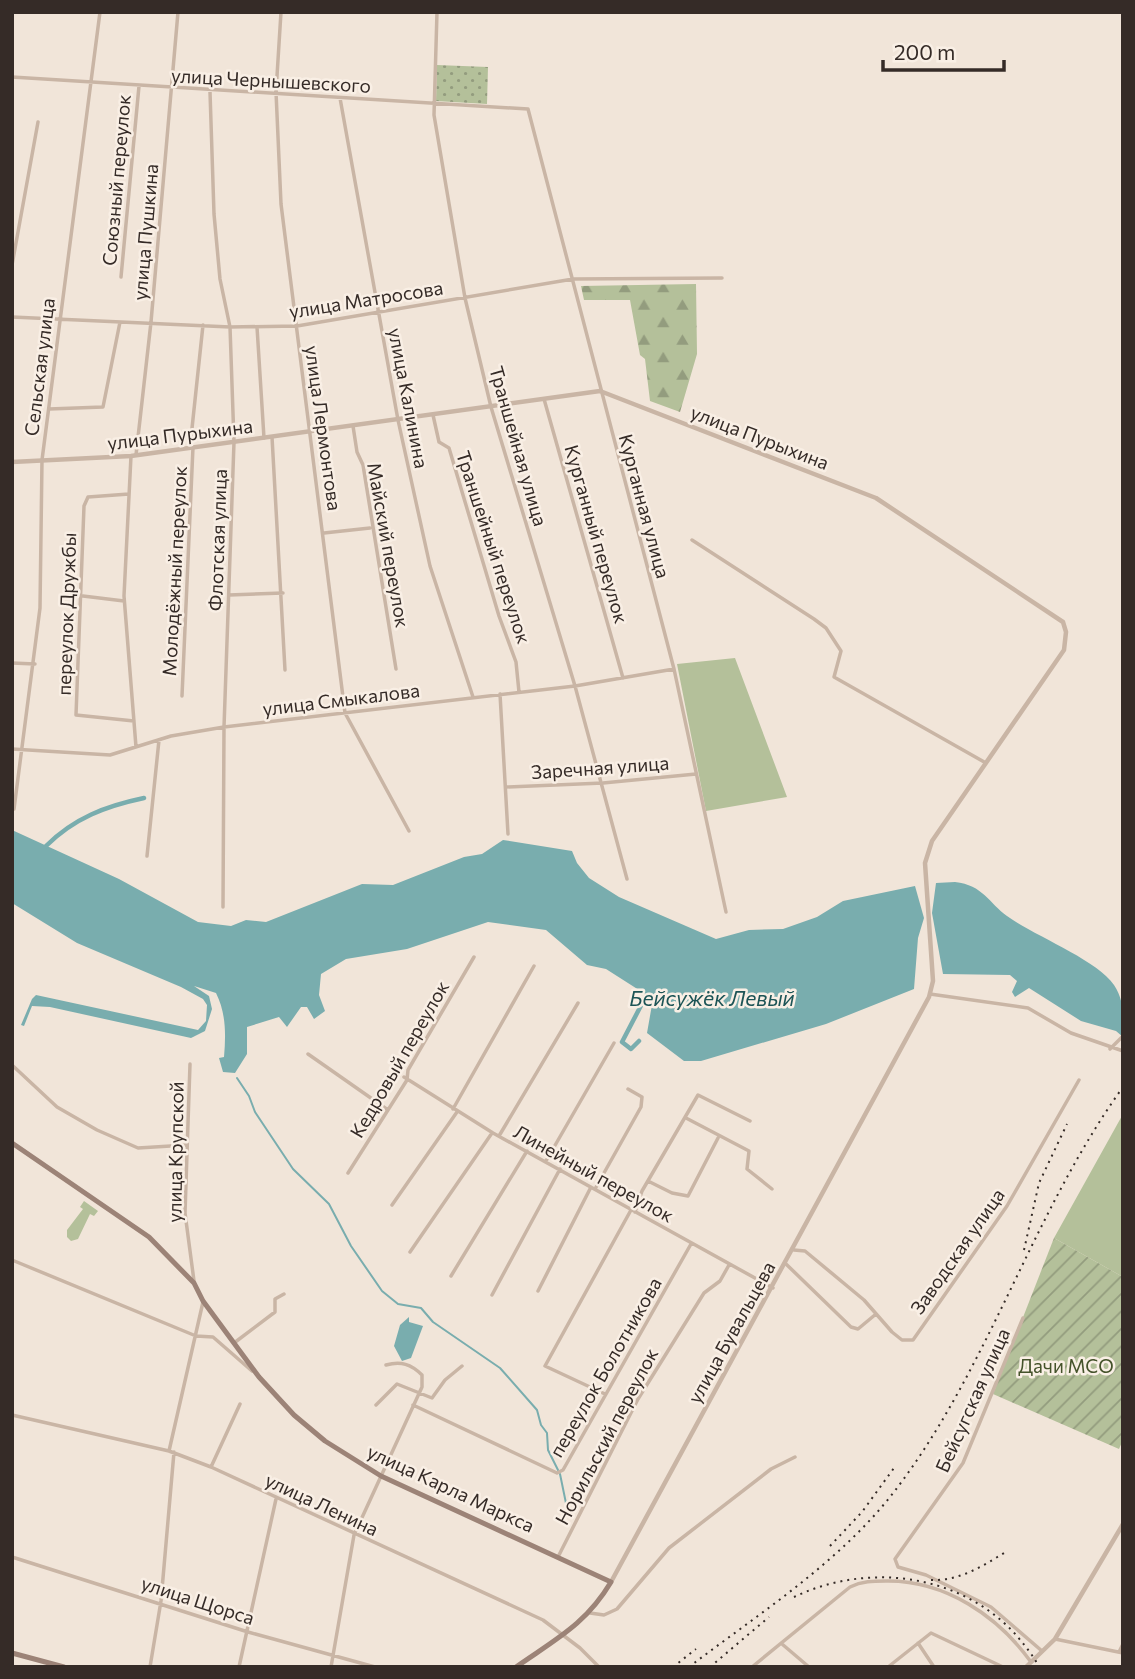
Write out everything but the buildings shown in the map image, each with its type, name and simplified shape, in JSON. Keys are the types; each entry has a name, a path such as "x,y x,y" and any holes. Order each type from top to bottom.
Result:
{"main road":[{"name":"улица Карла Маркса","path":"12,1143 149,1237 194,1283 203,1301 258,1377 294,1415 325,1441 381,1476 559,1555 611,1582"},
{"name":"улица Бувальцева","path":"516,1667 590,1613 611,1582"},
{"path":"12,1653 64,1667"}],"street":[{"name":"Сельская улица","path":"15,809 40,608 42,460 58,319 100,12"},
{"name":"улица Пушкина","path":"136,748 124,601 129,494 151,322 178,12"},
{"name":"улица Лермонтова","path":"281,12 276,92 281,204 312,432 345,713 409,831"},
{"name":"Траншейная улица","path":"438,12 434,103 465,298 491,407 603,783 627,879"},
{"name":"улица Чернышевского","path":"12,78 210,92 276,92 340,99 528,109"},
{"name":"Союзный переулок","path":"121,277 139,86"},
{"name":"Флотская улица","path":"210,92 214,214 220,279 230,327 234,442 224,727 223,906"},
{"name":"улица Калинина","path":"340,99 398,420 430,566 472,697"},
{"name":"Курганная улица","path":"528,109 674,669 726,912"},
{"path":"12,265 38,122"},
{"name":"улица Матросова","path":"12,317 230,327 296,326 573,279 722,278"},
{"path":"49,409 103,407 120,321"},
{"name":"Молодёжный переулок","path":"182,696 192,447 203,325"},
{"path":"257,327 264,438"},
{"name":"улица Пурыхина","path":"12,462 133,455 600,391 876,498 1063,622 1066,632 1064,650 932,841 925,863 933,981"},
{"name":"Курганный переулок","path":"544,399 623,678"},
{"name":"Траншейный переулок","path":"433,415 439,443 449,448 499,616 516,662 519,692"},
{"name":"Майский переулок","path":"353,426 357,452 363,465 371,528 396,669"},
{"path":"272,437 283,593 285,670"},
{"name":"переулок Дружбы","path":"129,494 94,496 85,500 76,715 134,721"},
{"path":"324,533 371,528"},
{"path":"692,540 826,628 841,651 834,677 986,763"},
{"path":"229,595 283,593"},
{"path":"83,596 124,601"},
{"path":"12,663 35,664"},
{"name":"улица Смыкалова","path":"12,749 110,755 159,740 224,727 575,686 674,669"},
{"path":"500,694 508,834"},
{"path":"147,856 159,740"},
{"name":"Заречная улица","path":"506,787 603,783 696,774"},
{"name":"Кедровый переулок","path":"348,1173 388,1110 406,1079 408,1070 474,957"},
{"path":"453,1109 534,966"},
{"name":"улица Бувальцева","path":"611,1582 794,1250 930,994 933,981"},
{"path":"930,994 1028,1008 1070,1033 1110,1049 1123,1051"},
{"path":"499,1136 578,1003"},
{"path":"1110,1049 1123,1037"},
{"path":"546,1161 614,1043"},
{"path":"308,1054 388,1110"},
{"name":"улица Крупской","path":"190,1064 185,1213 194,1283"},
{"path":"12,1065 57,1107 97,1130 138,1148 187,1145"},
{"name":"Линейный переулок","path":"406,1079 493,1133 773,1288"},
{"name":"Заводская улица","path":"794,1250 805,1251 864,1300 902,1340 913,1340 1007,1206 1079,1080"},
{"path":"538,1292 593,1188 641,1107 642,1097 628,1089"},
{"path":"605,1394 545,1366 698,1095 750,1121"},
{"path":"392,1205 457,1112"},
{"path":"686,1118 749,1151 747,1169 772,1189"},
{"path":"410,1252 493,1133"},
{"path":"648,1181 683,1198 688,1196 719,1137"},
{"path":"451,1276 527,1151"},
{"path":"492,1296 560,1169"},
{"name":"переулок Болотникова","path":"413,1405 557,1473 564,1470 691,1244"},
{"path":"12,1261 196,1336 208,1335 220,1341 258,1377"},
{"path":"786,1264 851,1327 858,1329 876,1314"},
{"name":"Норильский переулок","path":"559,1555 638,1399 704,1293 720,1281 729,1265"},
{"path":"233,1343 275,1312 275,1299 284,1294"},
{"path":"150,1667 161,1601 172,1451 203,1301"},
{"name":"Бейсугская улица","path":"1023,1318 963,1463 895,1559 898,1567 907,1572 926,1574 990,1607 1043,1653"},
{"path":"331,1667 354,1535 418,1395 423,1378 419,1371 404,1363 386,1365"},
{"path":"376,1405 397,1384 418,1395 432,1398 445,1380 462,1366"},
{"path":"211,1467 240,1404"},
{"name":"улица Ленина","path":"12,1415 172,1451 211,1467 543,1620 563,1634 598,1667"},
{"path":"590,1613 604,1615 617,1609 669,1548 771,1469 795,1457"},
{"path":"239,1667 276,1499"},
{"path":"1026,1667 1055,1639 1123,1524"},
{"name":"улица Щорса","path":"12,1557 161,1601 248,1632 375,1667"},
{"path":"752,1667 850,1587 866,1581 904,1581 935,1588 976,1608 1012,1637 1031,1662"},
{"path":"888,1667 931,1633 1003,1667"},
{"path":"1055,1639 1121,1652 1123,1644"},
{"path":"918,1643 934,1667"},
{"path":"782,1644 809,1667"}],"green space":[{"path":"437,65 488,67 487,104 436,101"},
{"path":"696,284 697,354 680,412 650,401 645,359 640,355 630,300 584,300 581,286"},
{"path":"735,658 787,797 706,811 677,664"},
{"path":"1123,1114 1123,1277 1054,1238"},
{"path":"84,1201 98,1211 94,1216 90,1214 78,1239 71,1241 67,1237 67,1230 83,1209 80,1207"},
{"name":"Дачи МСО","path":"1054,1238 1123,1277 1123,1440 1119,1449 993,1394"}],"water":[{"name":"Бейсужёк Левый","path":"12,830 119,879 198,922 231,926 246,920 266,922 362,884 393,885 464,857 482,854 503,840 572,851 577,863 589,878 619,897 716,939 749,930 783,929 817,917 843,901 915,886 924,918 918,938 914,989 826,1024 701,1061 684,1061 647,1033 653,999 606,969 587,965 546,930 488,922 407,949 346,959 321,974 319,995 325,1011 314,1019 307,1007 301,1007 287,1027 279,1017 247,1027 247,1054 235,1073 223,1072 219,1058 224,1057 225,1032 219,1001 216,993 194,986 209,996 212,1009 205,1031 191,1038 50,1007 32,1006 24,1026 21,1025 36,995 198,1030 206,1021 207,1005 203,999 181,987 77,943 12,903"},
{"path":"955,882 979,891 1007,916 1105,975 1120,997 1123,1037 1116,1031 1081,1021 1029,988 1015,997 1012,992 1017,981 1010,975 943,974 932,913 936,883"},
{"path":"409,1317 409,1322 423,1326 411,1358 402,1361 394,1346 400,1325"}],"waterway":[{"path":"46,846 91,814 144,798"},
{"path":"639,1041 631,1049 622,1042 647,994"},
{"path":"237,1078 249,1096 255,1112 293,1169 329,1204 351,1246 382,1291 398,1304 421,1308 433,1322 500,1368 537,1410 541,1425 547,1433 548,1450 558,1470"},
{"path":"560,1474 568,1513"}],"railway":[{"path":"689,1667 826,1562 875,1514 897,1488 930,1441 959,1391 1063,1185 1091,1135 1123,1087"},
{"path":"1024,1250 1039,1183 1067,1124"},
{"path":"830,1546 862,1512 894,1468"},
{"path":"931,1580 960,1576 1004,1553"},
{"path":"794,1597 822,1586 852,1579 882,1577 941,1587 969,1598 994,1615 1017,1636 1039,1667"},
{"path":"710,1667 769,1617"},
{"path":"673,1667 696,1649"}]}
